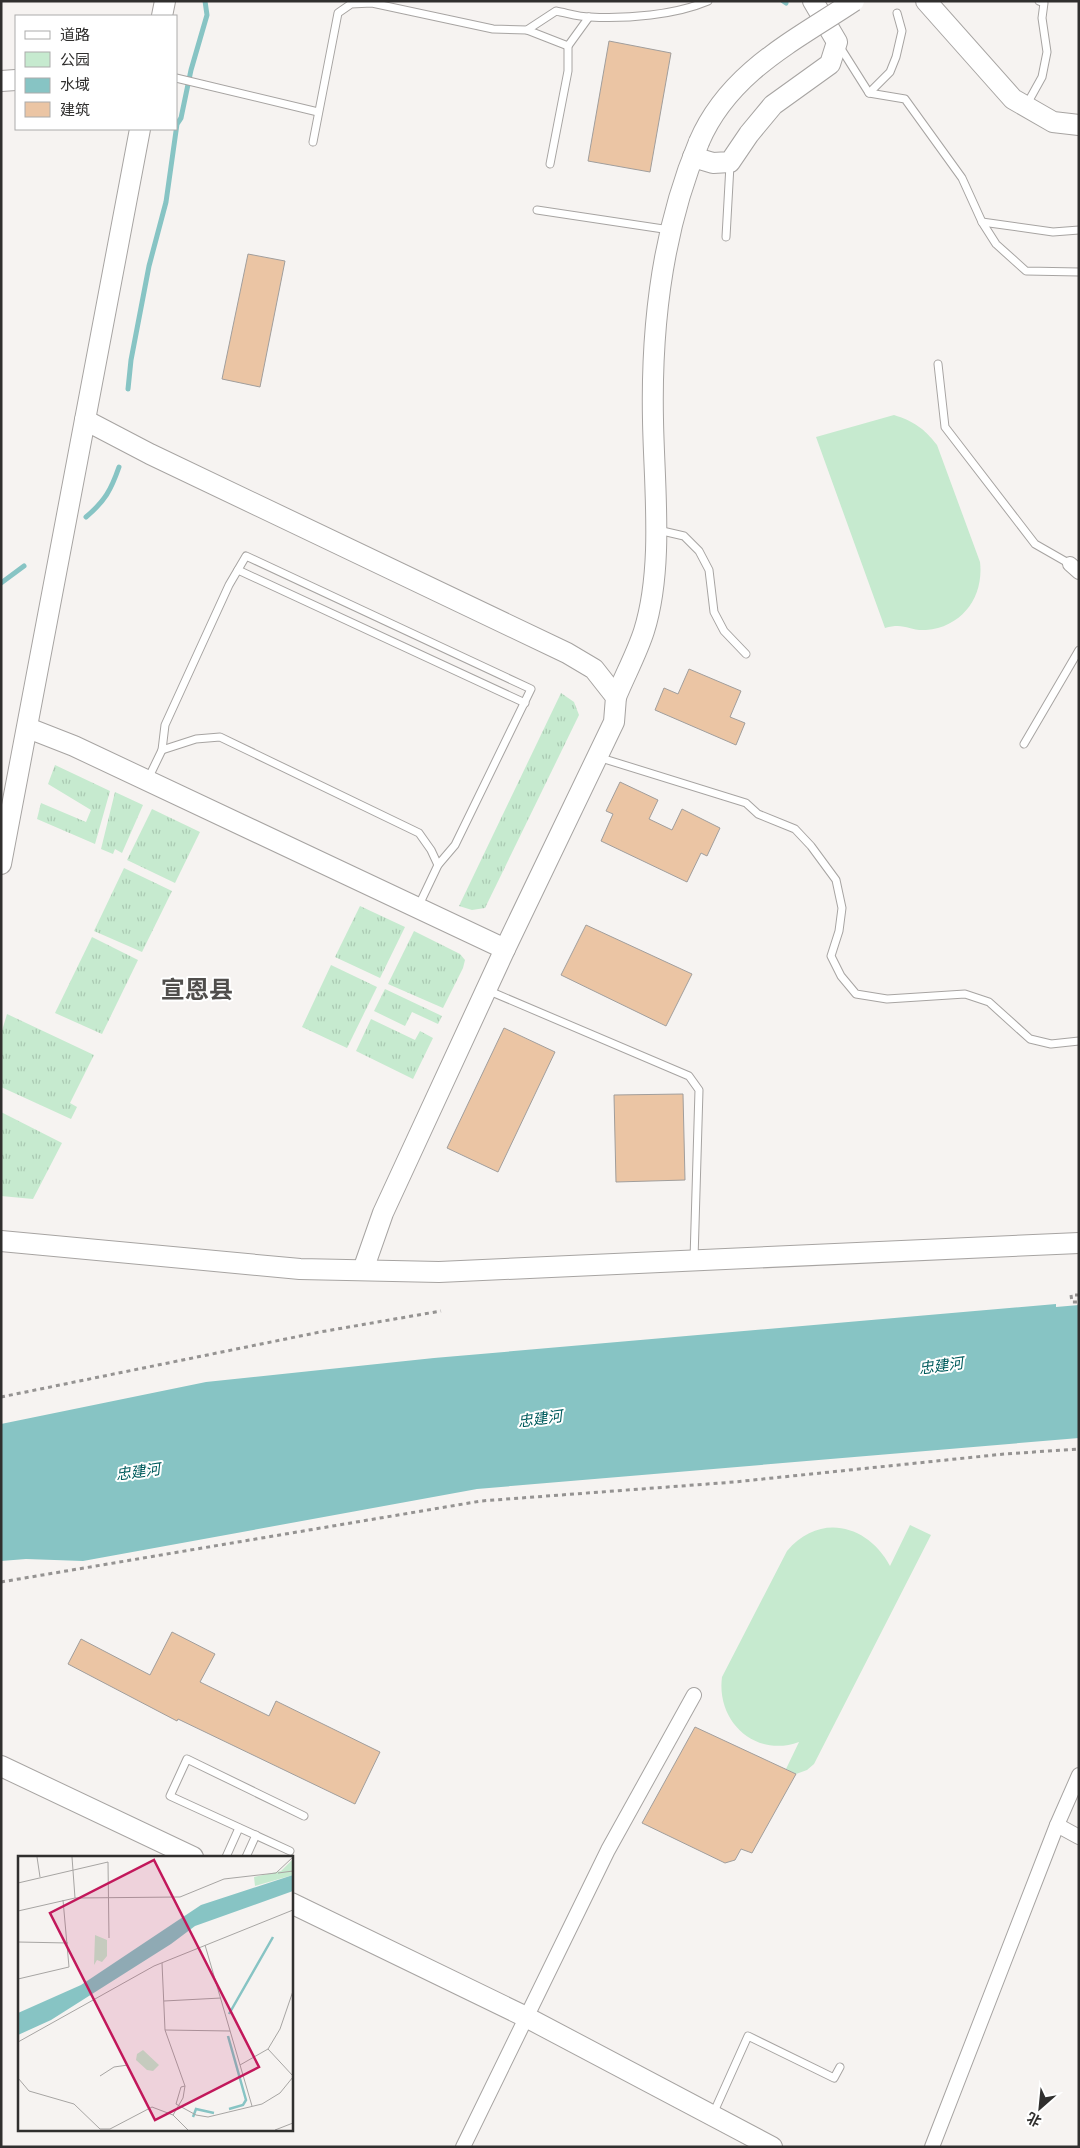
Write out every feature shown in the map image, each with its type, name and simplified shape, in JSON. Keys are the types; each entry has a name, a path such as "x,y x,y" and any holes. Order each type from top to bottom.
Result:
{"street":[{"path":"162,15 165,1"},
{"path":"696,149 713,163 730,162 749,134 773,105 830,64 837,42 813,1"},
{"path":"363,1270 383,1214 505,949 614,722 616,697 644,630 655,576 653,356 657,299 671,230 696,149 706,126 729,91 757,65 854,1"},
{"path":"926,1 1013,99 1053,122 1079,125"},
{"path":"1,81 15,80"},
{"path":"1,864 140,130"},
{"path":"85,420 150,454 567,653 594,669 616,697"},
{"path":"28,728 74,746 505,949"},
{"path":"1,1241 300,1269 439,1272 1079,1243"},
{"path":"463,2147 608,1850 694,1695"},
{"path":"1,1766 191,1856"},
{"path":"932,2147 1057,1825 1079,1775"},
{"path":"1057,1825 1079,1837"},
{"path":"292,1903 526,2017 772,2147"}],"lane":[{"path":"527,30 556,11 589,17 654,14 693,8 708,1"},
{"path":"1026,106 1042,77 1047,52 1042,18 1044,3 1039,1"},
{"path":"313,142 338,13 351,4 372,3 493,29 527,30 568,46"},
{"path":"869,93 890,72 896,57 902,31 897,14"},
{"path":"550,164 568,71 568,46 589,17"},
{"path":"837,42 869,93 906,99 962,178 982,222 996,244 1026,271 1079,272"},
{"path":"178,78 318,112"},
{"path":"726,237 730,162"},
{"path":"537,210 671,230"},
{"path":"982,222 1053,232 1079,230"},
{"path":"938,364 946,427 1035,544 1074,568"},
{"path":"655,530 684,536 699,551 709,570 714,612 724,631 746,654"},
{"path":"147,780 162,750 165,725 229,586 246,556 532,689 455,845 438,865 418,908"},
{"path":"238,570 525,703"},
{"path":"1024,744 1079,650"},
{"path":"162,750 196,739 220,737 419,833 431,850 438,865"},
{"path":"597,757 746,804 758,814 795,829 811,846 836,880 842,908 839,931 831,956 840,976 856,994 887,998 965,994 989,1002 1030,1039 1051,1044 1079,1041"},
{"path":"487,990 689,1076 699,1090 694,1261"},
{"path":"290,1851 170,1796 187,1759 304,1816"},
{"path":"226,1856 239,1828"},
{"path":"246,1856 256,1835"},
{"path":"712,2115 748,2036 834,2078 840,2067"}],"path":[{"path":"1079,1295 1071,1295 1072,1302 1079,1302"},
{"path":"1,1397 310,1334 441,1311"},
{"path":"1,1582 481,1501 734,1482 1004,1454 1079,1450"}],"green space":[{"path":"894,415 918,426 937,445 980,562 978,587 968,608 951,623 939,628 926,630 892,626 885,628 816,437"},
{"path":"561,693 574,702 579,715 485,908 472,910 459,906"},
{"path":"55,765 110,791 95,844 37,819 41,803 86,822 91,810 48,784"},
{"path":"115,792 143,805 122,853 115,849 113,854 101,849"},
{"path":"152,809 200,832 175,883 127,860"},
{"path":"124,868 172,891 142,952 94,931"},
{"path":"360,906 405,927 380,978 335,957"},
{"path":"414,931 460,954 465,960 463,968 443,1008 388,984"},
{"path":"92,937 138,960 102,1034 55,1013"},
{"path":"331,965 377,987 347,1048 302,1027"},
{"path":"385,989 442,1016 438,1024 412,1012 405,1026 374,1011"},
{"path":"7,1014 94,1055 70,1103 77,1107 71,1119 1,1087 1,1034"},
{"path":"371,1019 415,1040 420,1031 433,1038 413,1079 356,1051"},
{"path":"1,1112 62,1143 33,1199 1,1196"},
{"path":"910,1525 931,1535 814,1764 807,1770 796,1774 786,1769 799,1742 783,1746 768,1745 754,1740 742,1732 732,1722 725,1708 722,1693 722,1677 787,1551 800,1539 814,1531 828,1528 843,1528 869,1541 881,1552 890,1566"}],"water":[{"name":"忠建河","path":"1056,1304 1056,1307 1079,1305 1079,1438 477,1489 83,1561 26,1559 1,1561 1,1424 206,1382 434,1358"}],"building":[{"path":"609,41 671,53 650,172 588,161"},
{"path":"248,254 285,261 260,387 222,379"},
{"path":"689,669 741,691 730,717 745,723 736,745 655,710 664,688 678,694"},
{"path":"620,782 658,800 649,819 672,830 682,809 720,828 707,856 701,853 687,882 601,841 613,814 606,811"},
{"path":"586,925 692,974 666,1026 561,975"},
{"path":"504,1028 555,1052 498,1172 447,1148"},
{"path":"683,1094 685,1180 616,1182 614,1095"},
{"path":"172,1632 215,1654 200,1682 269,1716 276,1701 380,1752 355,1804 178,1719 177,1721 68,1664 81,1639 150,1675"},
{"path":"695,1727 796,1774 752,1853 741,1849 735,1860 725,1863 642,1823"}],"waterway":[{"path":"178,122 181,118 191,70 207,15 205,1"},
{"path":"128,389 131,360 149,266 166,202 176,130"},
{"path":"86,517 107,495 119,467"},
{"path":"1,583 24,566"}],"district":[{"name":"宣恩县","path":"197,990"}]}
